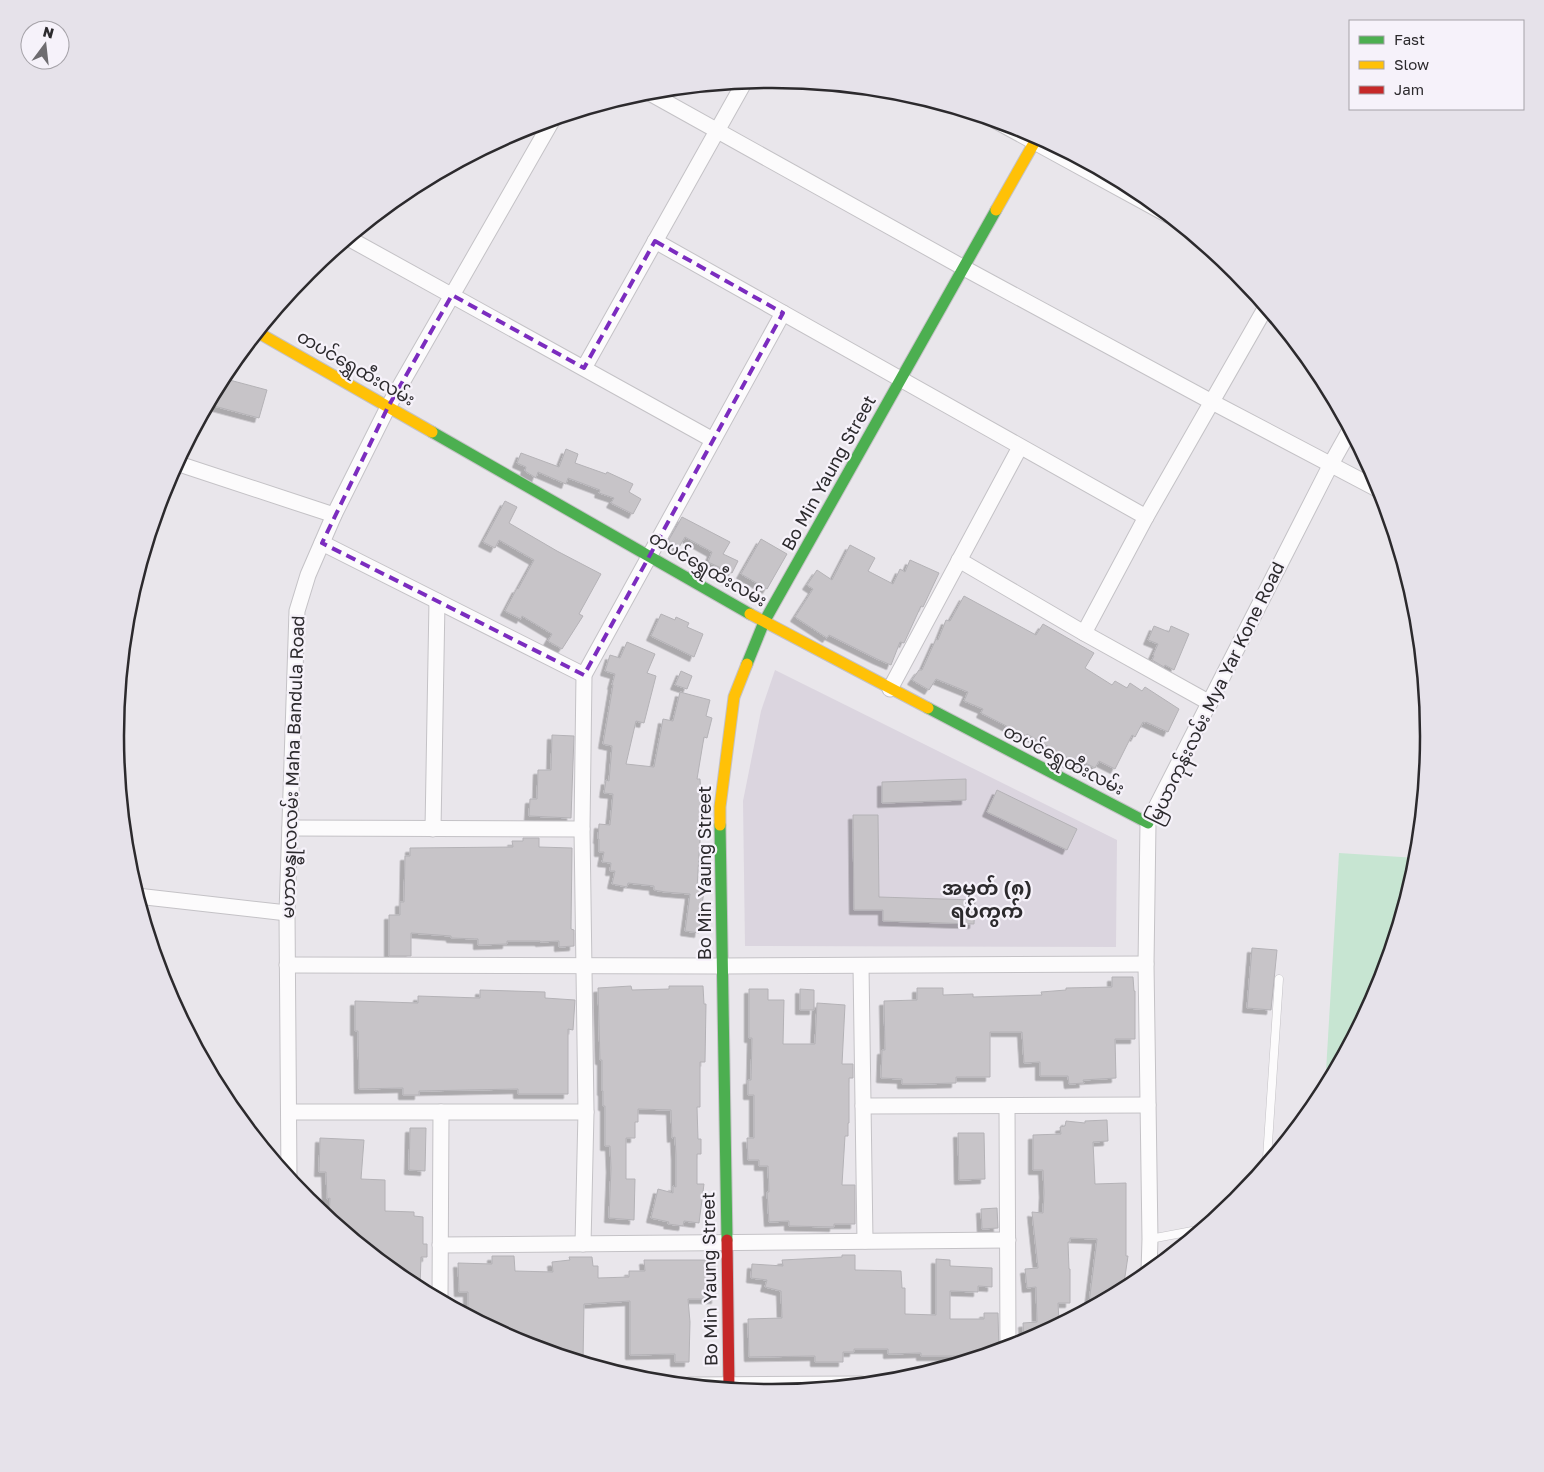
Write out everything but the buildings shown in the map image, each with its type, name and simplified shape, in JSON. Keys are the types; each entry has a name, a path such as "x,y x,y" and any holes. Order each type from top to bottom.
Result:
{"street":[{"path":"584,368 741,89"},
{"path":"658,98 964,268 1370,485"},
{"name":"မဟာဗန္ဓုလလမ်း Maha Bandula Road","path":"289,1169 287,913 297,611 308,575 334,515 388,407 548,128"},
{"name":"Bo Min Yaung Street","path":"729,1383 720,807 734,697 764,622 1034,143"},
{"path":"353,241 713,440"},
{"path":"655,241 1146,517"},
{"path":"1084,633 1146,517 1263,312"},
{"path":"583,1244 586,1112 582,829 584,674 783,313"},
{"name":"တပင်ရွှေထီးလမ်း","path":"263,335 764,622 1148,823"},
{"name":"မြယာကုန်းလမ်း Mya Yar Kone Road","path":"1150,1262 1146,964 1148,823 1347,436"},
{"path":"890,689 1020,446"},
{"path":"183,465 334,515"},
{"path":"322,543 584,674"},
{"path":"959,560 1084,633 1210,703"},
{"path":"433,829 437,601"},
{"path":"290,828 582,829"},
{"path":"144,897 287,913"},
{"path":"287,965 861,966 1146,964"},
{"path":"861,966 865,1241"},
{"path":"863,1106 1148,1105"},
{"path":"1007,1106 1008,1340"},
{"path":"289,1112 586,1112"},
{"path":"440,1293 441,1112"},
{"path":"440,1245 1008,1240"}],"lane":[{"path":"1267,1155 1279,979"},
{"path":"1150,1239 1191,1231"}],"highlighted area":[{"path":"655,241 783,313 584,675 322,543 388,407 452,295 584,368"}],"shaded area":[{"path":"775,670 1117,840 1116,947 745,946 743,801 761,711"}],"green space":[{"path":"1339,853 1409,857 1398,904 1371,984 1354,1023 1326,1073"}],"traffic: fast":[{"path":"747,664 764,622 996,210"},
{"path":"432,432 750,614"},
{"path":"928,708 1148,823"},
{"path":"720,825 727,1240"}],"traffic: slow":[{"path":"996,210 1034,143"},
{"path":"263,335 432,432"},
{"path":"750,614 928,708"},
{"path":"720,825 720,807 734,697 747,664"}],"traffic: jam":[{"path":"727,1240 729,1383"}],"district":[{"name":"အမှတ် (၈) ရပ်ကွက်","path":"987,900"}]}
